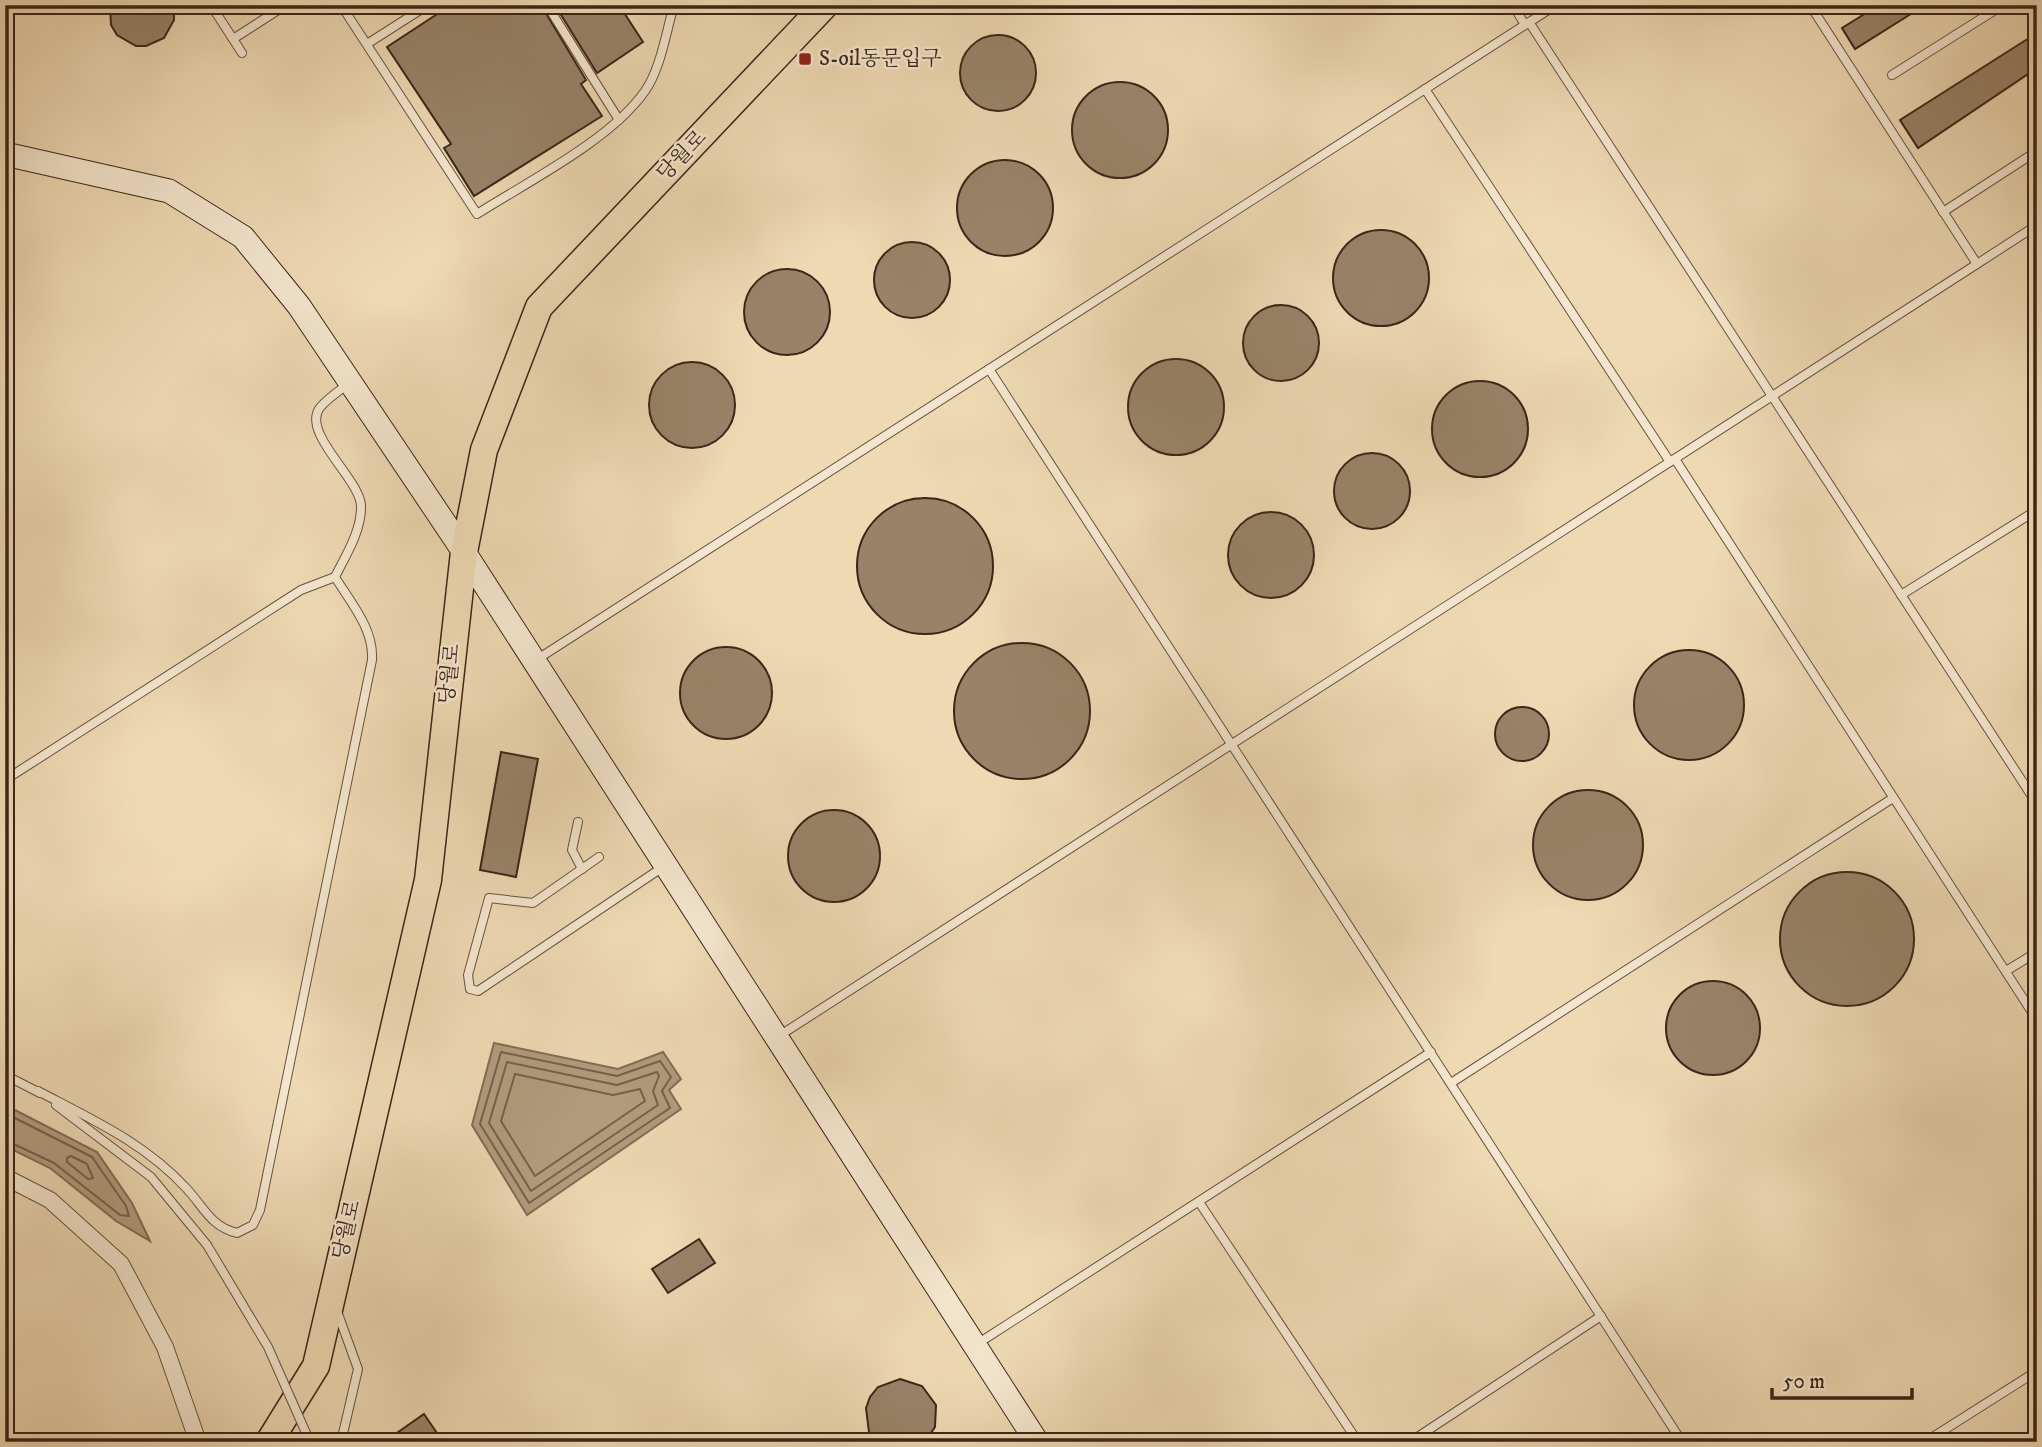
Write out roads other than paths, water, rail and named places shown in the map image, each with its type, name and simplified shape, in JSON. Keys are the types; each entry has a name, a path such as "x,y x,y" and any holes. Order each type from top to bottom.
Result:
{"main road":[{"name":"당월로","path":"268,1442 316,1366 428,880 464,552 484,450 539,307 825,5"},
{"path":"5,154 169,191 243,237 299,306 464,552 1037,1442"}],"street":[{"path":"5,1177 50,1200 121,1264 165,1347 198,1442"}],"lane":[{"path":"211,5 242,53"},
{"path":"233,39 286,5"},
{"path":"341,5 477,214 619,120 646,90 674,5"},
{"path":"367,44 428,5"},
{"path":"547,5 619,120"},
{"path":"1513,5 2037,804"},
{"path":"533,663 1556,5"},
{"path":"1810,5 1977,264"},
{"path":"1892,75 2003,5"},
{"path":"1425,89 1672,460 2037,1020"},
{"path":"1942,212 2037,151"},
{"path":"778,1037 2037,225"},
{"path":"989,369 1682,1442"},
{"path":"5,780 300,590 335,577 356,536 361,506 357,492 320,436 316,422 318,410 350,382"},
{"path":"1901,595 2037,510"},
{"path":"5,1075 129,1138 185,1187 220,1229 237,1233 253,1225 260,1210 372,660 373,644 367,630 335,577"},
{"path":"1451,1083 1893,798"},
{"path":"579,822 572,850 582,869"},
{"path":"599,857 533,902 489,898 468,975 470,989 478,991 666,866"},
{"path":"2006,971 2037,952"},
{"path":"975,1346 1431,1052"},
{"path":"38,1091 151,1177 207,1245 268,1347 310,1442"},
{"path":"1199,1202 1358,1442"},
{"path":"332,1295 358,1369 341,1442"},
{"path":"1410,1442 1601,1316"},
{"path":"1925,1442 2037,1371"}],"water":[{"path":"494,1043 618,1069 663,1052 681,1079 669,1090 681,1109 527,1215 472,1125"},
{"path":"5,1105 97,1152 132,1203 150,1241 116,1221 50,1168 5,1146"}],"place":[{"name":"S-oil동문입구","path":"805,59"}]}
